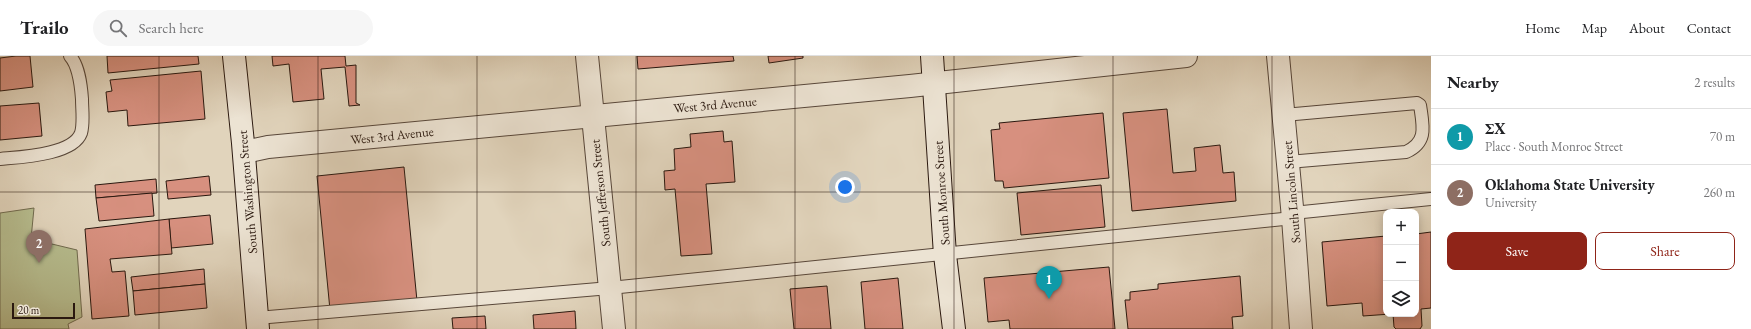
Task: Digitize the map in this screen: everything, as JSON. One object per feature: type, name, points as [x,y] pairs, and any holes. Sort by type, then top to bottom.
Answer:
[{"type":"street","name":"South Washington Street","points":[[234,56],[244,152],[257,324]]},
{"type":"street","name":"South Jefferson Street","points":[[587,56],[614,329]]},
{"type":"street","name":"South Monroe Street","points":[[932,56],[945,255],[954,329]]},
{"type":"street","name":"West 3rd Avenue","points":[[244,152],[268,147],[934,83],[1186,56]]},
{"type":"street","name":"South Lincoln Street","points":[[1278,56],[1293,216],[1301,329]]},
{"type":"lane","points":[[0,159],[29,156],[62,149],[74,144],[81,133],[81,86],[74,61],[70,56]]},
{"type":"lane","points":[[1284,115],[1417,104],[1420,105],[1423,128],[1421,141],[1416,148],[1406,152],[1288,162]]},
{"type":"lane","points":[[257,324],[923,255],[945,255],[1431,199]]},
{"type":"green space","points":[[34,208],[31,239],[77,250],[82,317],[68,324],[69,329],[0,329],[0,213]]},
{"type":"building","points":[[30,56],[33,87],[0,91],[0,58]]},
{"type":"building","points":[[107,56],[198,56],[199,64],[108,73]]},
{"type":"building","points":[[272,56],[345,56],[346,66],[356,65],[356,103],[360,105],[349,106],[345,67],[321,69],[324,99],[293,102],[289,64],[273,66]]},
{"type":"building","points":[[637,56],[733,56],[734,61],[638,69]]},
{"type":"building","points":[[768,56],[803,56],[803,58],[769,63]]},
{"type":"building","points":[[201,71],[205,119],[128,126],[127,110],[108,112],[106,92],[112,91],[110,80]]},
{"type":"building","points":[[39,103],[42,136],[0,140],[0,106]]},
{"type":"building","points":[[1167,109],[1173,173],[1196,171],[1194,148],[1220,145],[1223,173],[1234,172],[1236,201],[1132,211],[1123,113]]},
{"type":"building","points":[[1103,113],[1109,178],[1004,188],[1003,181],[995,181],[991,130],[1000,129],[999,123]]},
{"type":"building","points":[[723,131],[724,142],[732,141],[735,182],[706,184],[712,254],[681,256],[675,189],[665,190],[664,171],[675,170],[674,149],[691,147],[690,134]]},
{"type":"building","points":[[404,167],[417,301],[330,310],[317,176]]},
{"type":"building","points":[[209,176],[211,195],[168,199],[166,181]]},
{"type":"building","points":[[156,179],[157,193],[96,198],[95,185]]},
{"type":"building","points":[[1101,185],[1105,227],[1021,235],[1017,193]]},
{"type":"building","points":[[152,193],[154,216],[99,221],[96,198]]},
{"type":"building","points":[[210,215],[213,244],[171,248],[169,219]]},
{"type":"building","points":[[169,219],[172,254],[110,259],[112,272],[125,271],[129,316],[92,319],[85,229]]},
{"type":"building","points":[[1431,232],[1431,308],[1421,309],[1422,326],[1420,329],[1396,329],[1394,327],[1393,317],[1419,317],[1419,234]]},
{"type":"building","points":[[1383,236],[1383,315],[1363,316],[1362,303],[1327,306],[1322,242]]},
{"type":"building","points":[[1109,267],[1115,329],[1010,329],[1009,320],[988,322],[984,278]]},
{"type":"building","points":[[204,269],[205,284],[133,291],[131,277]]},
{"type":"building","points":[[1240,276],[1243,316],[1232,317],[1233,329],[1128,329],[1125,300],[1130,300],[1130,292],[1158,289],[1158,284]]},
{"type":"building","points":[[898,278],[903,329],[865,329],[861,282]]},
{"type":"building","points":[[205,284],[207,308],[135,315],[133,291]]},
{"type":"building","points":[[827,286],[831,329],[794,329],[790,289]]},
{"type":"building","points":[[575,311],[576,329],[534,329],[533,315]]},
{"type":"building","points":[[485,316],[486,329],[453,329],[452,318]]},
{"type":"place","name":"Oklahoma State University","points":[[39,263]]},
{"type":"place","name":"ΣX","points":[[1049,299]]}]
